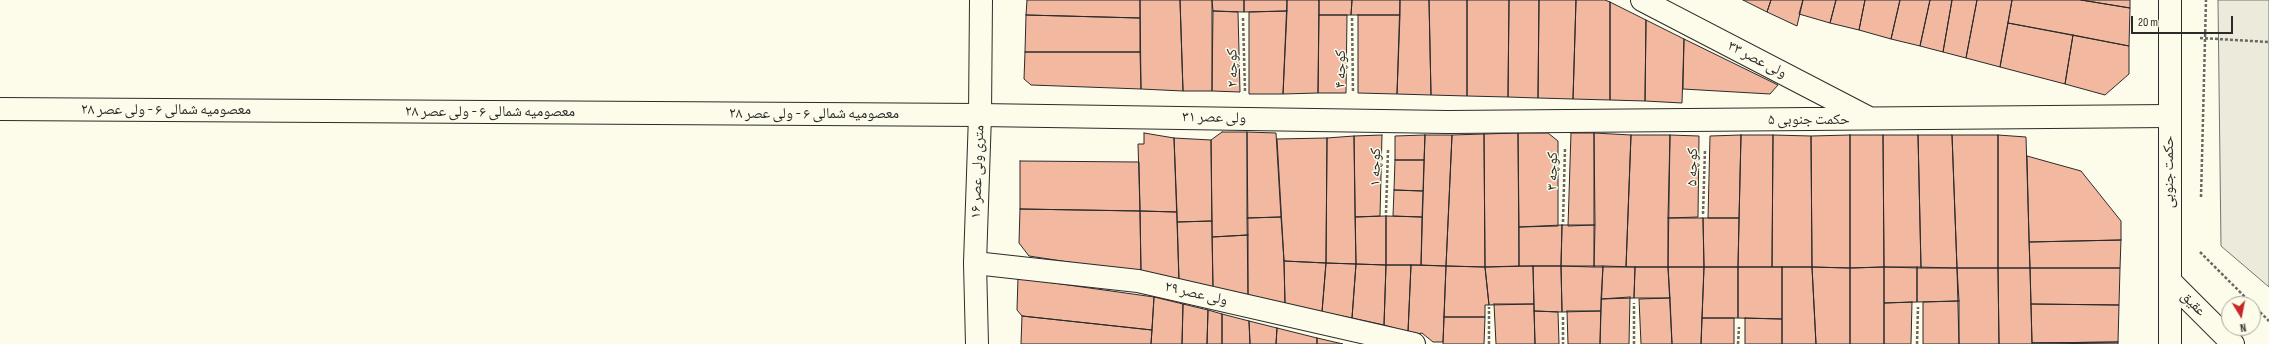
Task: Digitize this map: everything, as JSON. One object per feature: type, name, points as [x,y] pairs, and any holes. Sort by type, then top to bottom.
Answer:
[{"type":"street","name":"۱۶ متری ولی عصر","points":[[976,344],[981,0]]},
{"type":"street","name":"ولی عصر ۳۳","points":[[1642,0],[1872,119]]},
{"type":"street","name":"حکمت جنوبی","points":[[2170,0],[2170,344]]},
{"type":"street","name":"معصومیه شمالی ۶ - ولی عصر ۲۸","points":[[0,109],[980,115]]},
{"type":"street","name":"ولی عصر ۳۱","points":[[980,115],[1448,122]]},
{"type":"street","name":"حکمت جنوبی ۵","points":[[1448,122],[2169,116]]},
{"type":"street","name":"ولی عصر ۲۹","points":[[976,263],[1138,281],[1414,344]]},
{"type":"street","name":"عقیق","points":[[2170,281],[2233,344]]},
{"type":"path","points":[[2201,204],[2206,0]]},
{"type":"path","name":"کوچه ۲","points":[[1243,18],[1246,118]]},
{"type":"path","name":"کوچه ۴","points":[[1352,18],[1353,120]]},
{"type":"path","points":[[2170,37],[2269,42]]},
{"type":"path","name":"کوچه ۵","points":[[1703,214],[1706,120]]},
{"type":"path","name":"کوچه ۱","points":[[1386,213],[1388,121]]},
{"type":"path","name":"کوچه ۳","points":[[1563,222],[1565,121]]},
{"type":"path","points":[[2200,251],[2243,296]]},
{"type":"path","points":[[1634,303],[1634,344]]},
{"type":"path","points":[[1489,307],[1489,344]]},
{"type":"path","points":[[1917,344],[1918,307]]},
{"type":"path","points":[[2261,313],[2269,321]]},
{"type":"path","points":[[1563,317],[1563,344]]},
{"type":"path","points":[[1738,344],[1739,327]]},
{"type":"shaded area","points":[[2218,0],[2269,0],[2269,287],[2221,246]]},
{"type":"building","points":[[1027,0],[1140,0],[1140,18],[1026,15]]},
{"type":"building","points":[[1140,0],[1180,0],[1183,91],[1141,89]]},
{"type":"building","points":[[1180,0],[1212,0],[1212,91],[1183,91]]},
{"type":"building","points":[[1212,0],[1244,0],[1244,12],[1213,11]]},
{"type":"building","points":[[1244,0],[1287,0],[1287,11],[1244,12]]},
{"type":"building","points":[[1287,0],[1319,0],[1318,93],[1283,94]]},
{"type":"building","points":[[1319,0],[1352,0],[1351,15],[1319,15]]},
{"type":"building","points":[[1352,0],[1400,0],[1400,15],[1351,15]]},
{"type":"building","points":[[1400,0],[1429,0],[1431,95],[1397,94]]},
{"type":"building","points":[[1429,0],[1467,0],[1467,96],[1431,95]]},
{"type":"building","points":[[1467,0],[1509,0],[1508,97],[1467,96]]},
{"type":"building","points":[[1509,0],[1539,0],[1538,98],[1508,97]]},
{"type":"building","points":[[1539,0],[1576,0],[1573,99],[1538,98]]},
{"type":"building","points":[[1576,0],[1605,0],[1610,2],[1610,100],[1573,99]]},
{"type":"building","points":[[1743,0],[1771,0],[1767,12]]},
{"type":"building","points":[[1771,0],[1803,0],[1797,26],[1767,12]]},
{"type":"building","points":[[1803,0],[1836,0],[1830,23],[1799,14]]},
{"type":"building","points":[[1836,0],[1865,0],[1859,30],[1830,23]]},
{"type":"building","points":[[1865,0],[1900,0],[1891,39],[1859,30]]},
{"type":"building","points":[[1900,0],[1930,0],[1920,46],[1891,39]]},
{"type":"building","points":[[1930,0],[1952,0],[1943,52],[1920,46]]},
{"type":"building","points":[[1952,0],[1977,0],[1966,58],[1943,52]]},
{"type":"building","points":[[1977,0],[2012,0],[2000,67],[1966,58]]},
{"type":"building","points":[[2012,0],[2081,0],[2130,8],[2129,46],[2008,23]]},
{"type":"building","points":[[2081,0],[2130,0],[2130,8]]},
{"type":"building","points":[[1610,2],[1646,20],[1645,101],[1610,100]]},
{"type":"building","points":[[1213,11],[1238,12],[1240,92],[1212,91]]},
{"type":"building","points":[[1287,11],[1283,94],[1249,94],[1249,12]]},
{"type":"building","points":[[1026,15],[1140,18],[1140,52],[1025,52]]},
{"type":"building","points":[[1319,15],[1347,15],[1346,93],[1318,93]]},
{"type":"building","points":[[1358,15],[1400,15],[1397,94],[1358,93]]},
{"type":"building","points":[[1646,20],[1684,39],[1682,103],[1645,101]]},
{"type":"building","points":[[2008,23],[2073,35],[2065,84],[2000,67]]},
{"type":"building","points":[[2073,35],[2129,46],[2129,74],[2105,95],[2065,84]]},
{"type":"building","points":[[1684,39],[1778,85],[1770,94],[1683,89]]},
{"type":"building","points":[[1025,52],[1140,52],[1141,89],[1031,85],[1024,79]]},
{"type":"building","points":[[1222,132],[1247,132],[1248,235],[1212,237],[1211,140]]},
{"type":"building","points":[[1247,132],[1276,133],[1281,217],[1247,218]]},
{"type":"building","points":[[1144,133],[1174,138],[1177,212],[1140,211],[1138,144],[1144,144]]},
{"type":"building","points":[[1518,133],[1519,266],[1485,267],[1484,134]]},
{"type":"building","points":[[1518,133],[1548,133],[1558,141],[1558,226],[1519,227]]},
{"type":"building","points":[[1571,133],[1594,133],[1595,225],[1568,226]]},
{"type":"building","points":[[1594,133],[1631,135],[1626,267],[1594,267]]},
{"type":"building","points":[[1484,134],[1485,267],[1446,266],[1452,135]]},
{"type":"building","points":[[1382,135],[1380,216],[1355,217],[1354,136]]},
{"type":"building","points":[[1425,135],[1452,135],[1446,266],[1421,265]]},
{"type":"building","points":[[1425,135],[1424,160],[1395,160],[1395,136]]},
{"type":"building","points":[[1631,135],[1670,135],[1668,267],[1626,267]]},
{"type":"building","points":[[1670,135],[1699,136],[1698,217],[1668,218]]},
{"type":"building","points":[[1741,135],[1773,135],[1772,267],[1738,267]]},
{"type":"building","points":[[1741,135],[1739,218],[1708,218],[1710,136]]},
{"type":"building","points":[[1773,135],[1811,136],[1812,267],[1772,267]]},
{"type":"building","points":[[1850,135],[1883,135],[1884,267],[1850,268]]},
{"type":"building","points":[[1850,135],[1850,268],[1812,267],[1811,136]]},
{"type":"building","points":[[1883,135],[1918,135],[1921,268],[1884,267]]},
{"type":"building","points":[[1918,135],[1952,135],[1957,268],[1921,268]]},
{"type":"building","points":[[1952,135],[1998,135],[1998,268],[1957,268]]},
{"type":"building","points":[[1998,135],[2026,137],[2030,268],[1998,268]]},
{"type":"building","points":[[1354,136],[1356,264],[1326,263],[1327,138]]},
{"type":"building","points":[[1174,138],[1211,140],[1212,221],[1177,222]]},
{"type":"building","points":[[1327,138],[1326,263],[1284,261],[1277,139]]},
{"type":"building","points":[[2027,156],[2081,171],[2121,221],[2121,240],[2029,242]]},
{"type":"building","points":[[1395,160],[1424,160],[1423,191],[1394,190]]},
{"type":"building","points":[[1020,161],[1139,162],[1140,211],[1020,209]]},
{"type":"building","points":[[1394,190],[1423,191],[1422,217],[1393,216]]},
{"type":"building","points":[[1020,209],[1140,211],[1141,273],[1029,256],[1019,243]]},
{"type":"building","points":[[1140,211],[1177,212],[1179,281],[1141,273]]},
{"type":"building","points":[[1386,216],[1422,217],[1421,265],[1386,265]]},
{"type":"building","points":[[1386,216],[1386,265],[1356,264],[1355,217]]},
{"type":"building","points":[[1281,217],[1285,304],[1248,296],[1247,218]]},
{"type":"building","points":[[1668,218],[1703,218],[1704,267],[1668,267]]},
{"type":"building","points":[[1703,218],[1739,218],[1738,267],[1704,267]]},
{"type":"building","points":[[1212,221],[1213,289],[1179,281],[1177,222]]},
{"type":"building","points":[[1562,225],[1595,225],[1594,267],[1561,266]]},
{"type":"building","points":[[1562,225],[1561,266],[1519,266],[1519,227]]},
{"type":"building","points":[[1248,235],[1248,296],[1213,289],[1212,237]]},
{"type":"building","points":[[2121,240],[2120,268],[2030,268],[2029,242]]},
{"type":"building","points":[[1284,261],[1326,263],[1322,312],[1285,304]]},
{"type":"building","points":[[1326,263],[1356,264],[1352,318],[1322,312]]},
{"type":"building","points":[[1356,264],[1386,265],[1384,325],[1352,318]]},
{"type":"building","points":[[1386,265],[1411,265],[1408,332],[1384,325]]},
{"type":"building","points":[[1411,265],[1446,266],[1443,342],[1433,342],[1422,333],[1413,335],[1408,332]]},
{"type":"building","points":[[1446,266],[1485,267],[1489,305],[1485,305],[1485,317],[1444,317]]},
{"type":"building","points":[[1533,266],[1561,266],[1562,312],[1534,311]]},
{"type":"building","points":[[1533,266],[1534,304],[1489,305],[1485,267]]},
{"type":"building","points":[[1561,266],[1603,266],[1601,311],[1562,312]]},
{"type":"building","points":[[1603,266],[1635,267],[1634,298],[1601,299]]},
{"type":"building","points":[[1635,267],[1668,267],[1670,298],[1634,298]]},
{"type":"building","points":[[1668,267],[1704,267],[1701,344],[1672,344]]},
{"type":"building","points":[[1704,267],[1738,267],[1738,318],[1702,318]]},
{"type":"building","points":[[1738,267],[1782,267],[1782,319],[1738,318]]},
{"type":"building","points":[[1782,267],[1812,267],[1816,344],[1782,344]]},
{"type":"building","points":[[1812,267],[1850,268],[1850,344],[1816,344]]},
{"type":"building","points":[[1884,267],[1917,267],[1917,302],[1884,303]]},
{"type":"building","points":[[1884,267],[1884,344],[1850,344],[1850,268]]},
{"type":"building","points":[[1917,267],[1957,268],[1959,301],[1917,302]]},
{"type":"building","points":[[1957,268],[1998,268],[1999,344],[1959,344]]},
{"type":"building","points":[[1998,268],[2030,268],[2032,344],[1999,344]]},
{"type":"building","points":[[2030,268],[2120,268],[2119,305],[2031,304]]},
{"type":"building","points":[[1018,278],[1154,297],[1152,330],[1022,316],[1017,310]]},
{"type":"building","points":[[1154,297],[1183,304],[1182,344],[1151,344]]},
{"type":"building","points":[[1630,297],[1629,344],[1600,344],[1601,299]]},
{"type":"building","points":[[1670,298],[1672,344],[1641,344],[1639,299]]},
{"type":"building","points":[[1959,301],[1959,344],[1923,344],[1923,302]]},
{"type":"building","points":[[1912,302],[1911,344],[1884,344],[1884,303]]},
{"type":"building","points":[[1183,304],[1208,310],[1207,344],[1182,344]]},
{"type":"building","points":[[1494,304],[1534,304],[1535,344],[1496,344]]},
{"type":"building","points":[[2031,304],[2119,305],[2118,342],[2032,343]]},
{"type":"building","points":[[1208,310],[1222,314],[1222,344],[1207,344]]},
{"type":"building","points":[[1534,311],[1558,312],[1559,344],[1535,344]]},
{"type":"building","points":[[1567,311],[1601,311],[1600,344],[1568,344]]},
{"type":"building","points":[[1222,314],[1249,321],[1250,344],[1222,344]]},
{"type":"building","points":[[1022,316],[1152,330],[1151,344],[1021,344]]},
{"type":"building","points":[[1444,317],[1485,317],[1484,344],[1443,344]]},
{"type":"building","points":[[1702,318],[1734,318],[1734,344],[1701,344]]},
{"type":"building","points":[[1745,318],[1782,319],[1782,344],[1745,344]]},
{"type":"building","points":[[1249,321],[1277,328],[1276,344],[1250,344]]},
{"type":"building","points":[[1277,328],[1317,338],[1317,344],[1276,344]]},
{"type":"building","points":[[1317,338],[1343,344],[1317,344]]},
{"type":"building","points":[[2118,342],[2118,344],[2032,343]]}]
